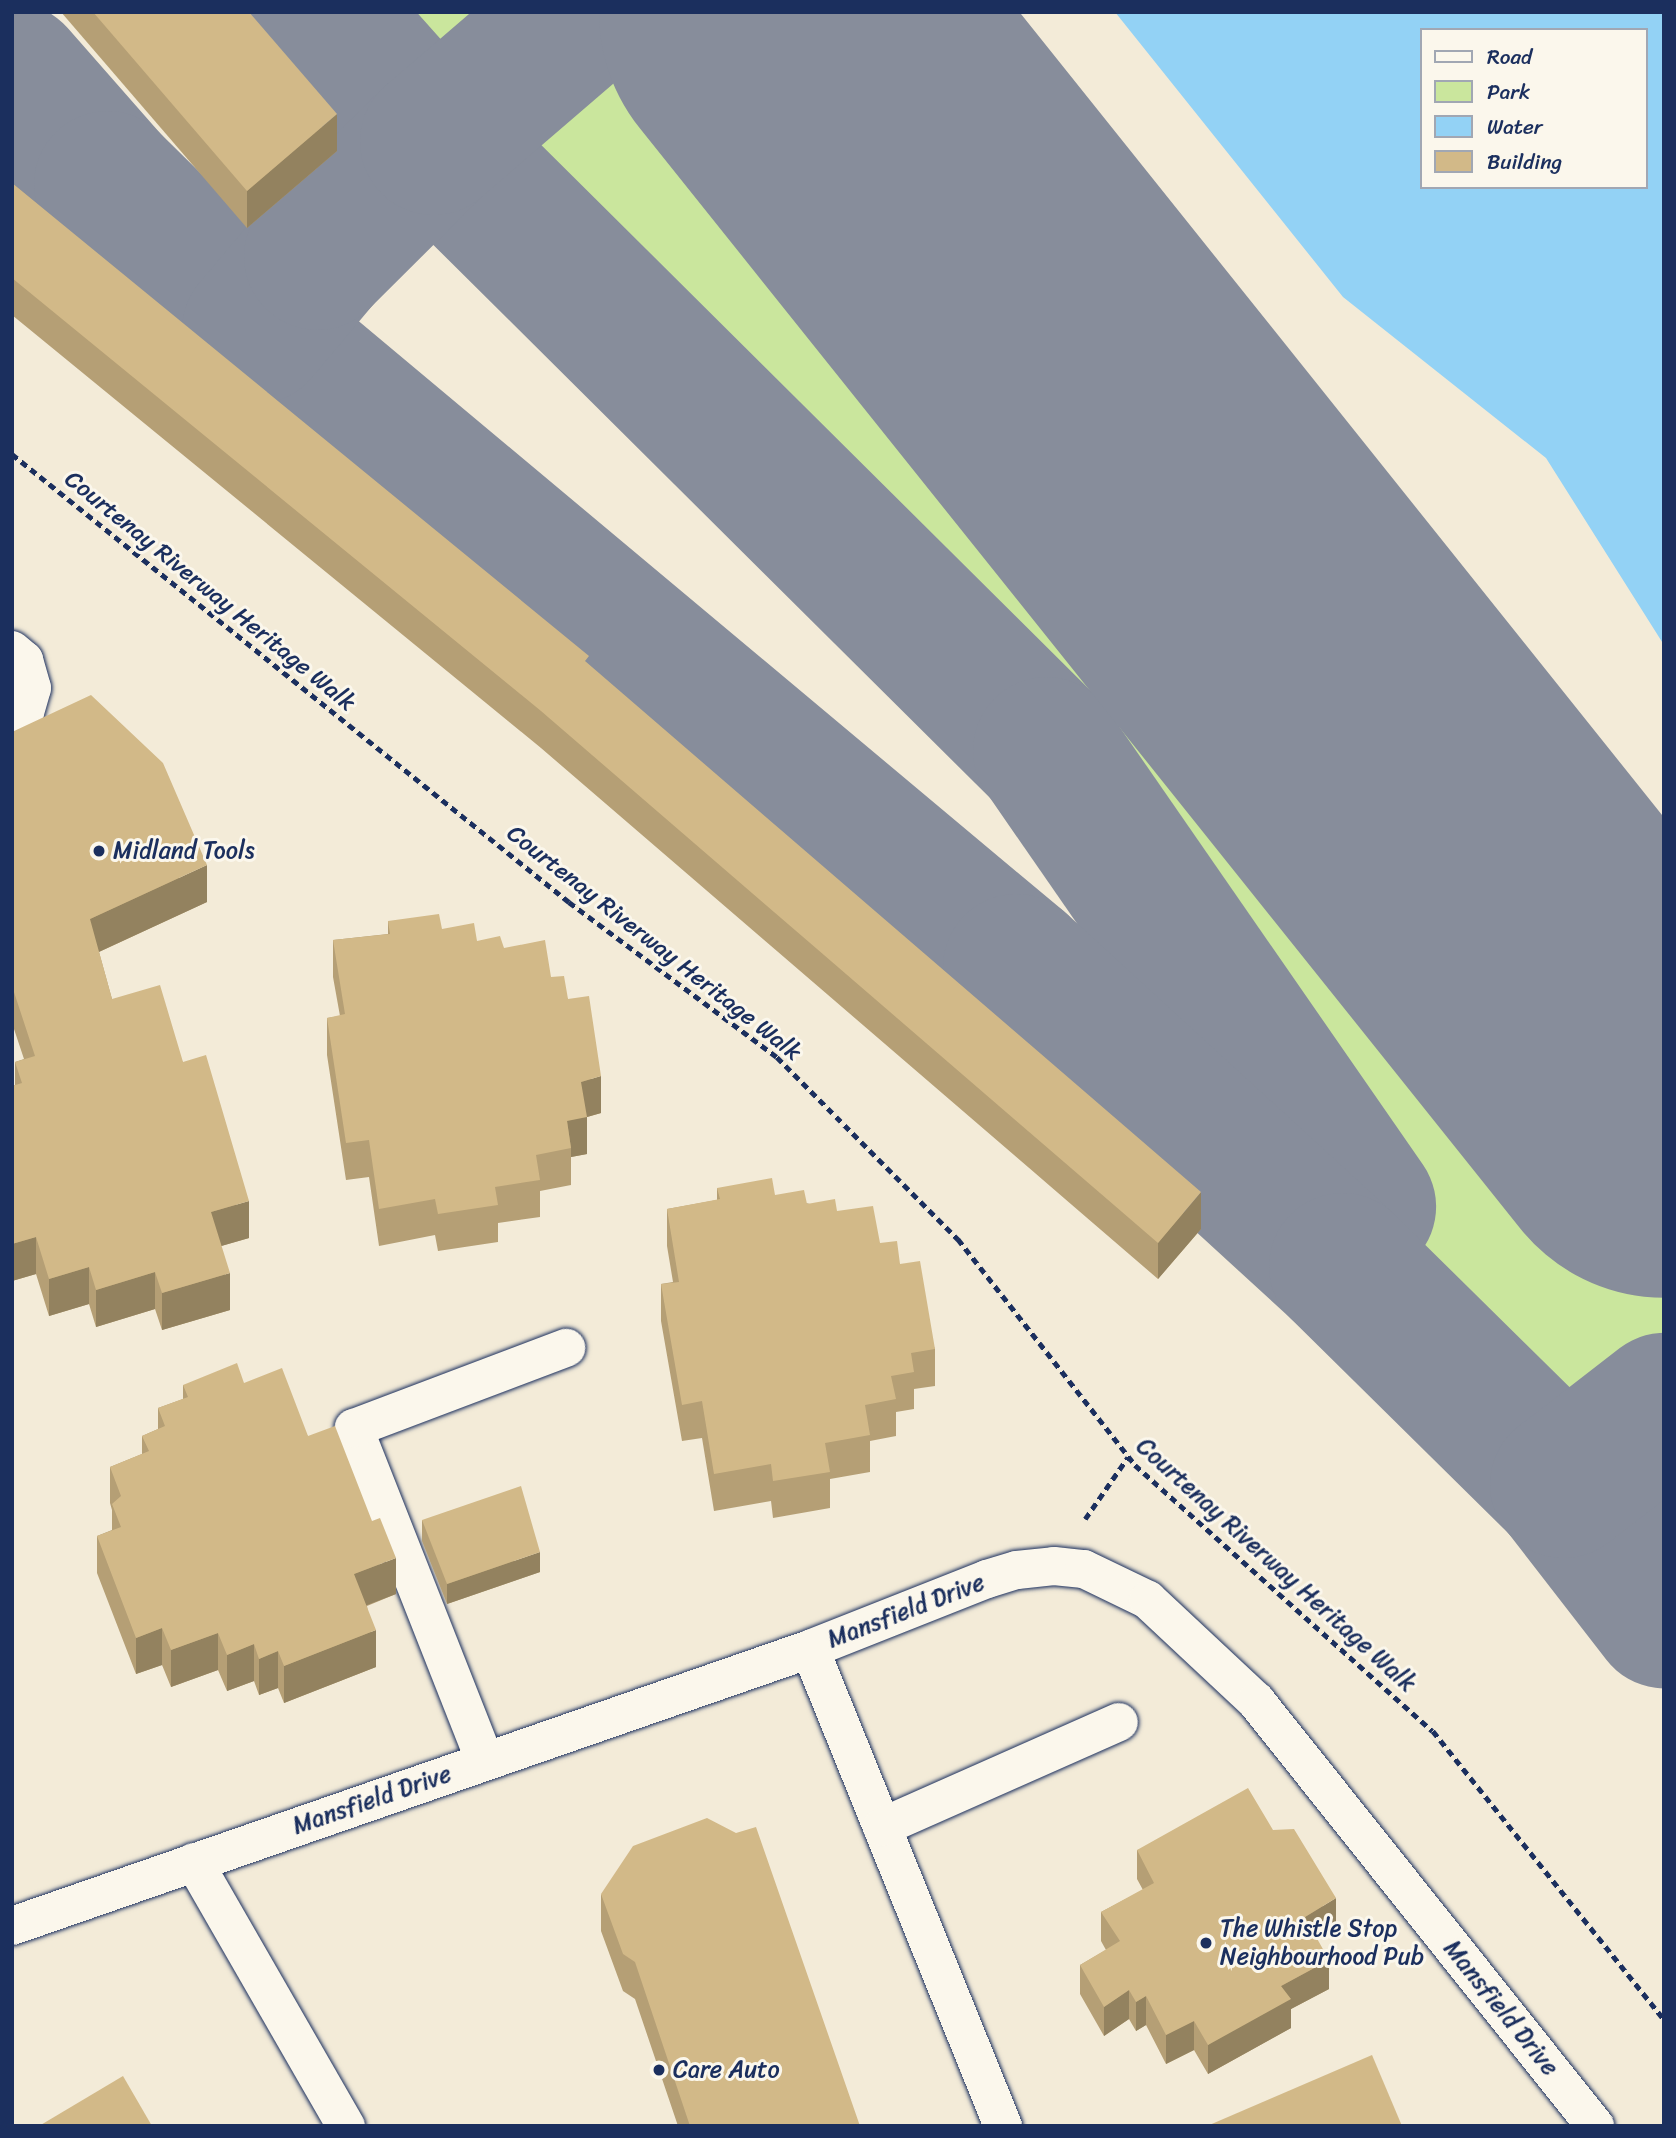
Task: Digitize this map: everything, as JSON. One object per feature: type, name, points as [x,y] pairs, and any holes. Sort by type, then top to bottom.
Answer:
[{"type":"street","points":[[12,650],[24,660],[32,688],[25,712],[12,721]]},
{"type":"street","points":[[485,1761],[354,1428],[566,1348]]},
{"type":"street","name":"Mansfield Drive","points":[[12,1926],[810,1649],[1017,1570],[1054,1566],[1084,1569],[1148,1600],[1256,1701],[1595,2126]]},
{"type":"street","points":[[810,1649],[1003,2126]]},
{"type":"street","points":[[882,1827],[1119,1722]]},
{"type":"street","points":[[194,1862],[346,2126]]},
{"type":"path","name":"Courtenay Riverway Heritage Walk","points":[[12,454],[569,902],[778,1057],[958,1239],[1129,1456],[1433,1731],[1664,2019]]},
{"type":"path","points":[[1084,1519],[1129,1456]]},
{"type":"green space","points":[[338,12],[544,12],[454,94],[432,97],[407,90]]},
{"type":"green space","points":[[622,12],[696,12],[1664,1221],[1664,1366],[1579,1429],[1558,1436],[1522,1410],[1056,728],[476,145]]},
{"type":"green space","points":[[881,12],[1013,12],[1664,834],[1664,1000]]},
{"type":"green space","points":[[1664,1420],[1664,1592],[1606,1520],[1596,1487],[1603,1466]]},
{"type":"water","points":[[1115,12],[1664,12],[1664,645],[1546,458],[1343,297]]},
{"type":"building","points":[[93,12],[249,12],[337,114],[247,191]]},
{"type":"building","points":[[12,183],[589,656],[585,661],[1201,1192],[1158,1243],[541,711],[12,278]]},
{"type":"building","points":[[91,695],[163,763],[207,865],[90,919],[112,999],[160,985],[183,1062],[206,1055],[249,1201],[211,1212],[230,1273],[162,1293],[155,1272],[96,1290],[89,1267],[49,1279],[36,1237],[12,1244],[12,1086],[22,1083],[15,1062],[35,1056],[12,986],[12,732]]},
{"type":"building","points":[[439,914],[442,929],[474,923],[477,941],[500,936],[504,948],[545,940],[551,977],[564,976],[568,999],[589,996],[601,1076],[581,1082],[587,1117],[567,1121],[571,1148],[536,1155],[540,1180],[495,1187],[498,1205],[438,1214],[435,1199],[379,1209],[369,1140],[346,1143],[327,1018],[345,1014],[333,940],[390,934],[388,921]]},
{"type":"building","points":[[772,1178],[775,1195],[804,1190],[807,1204],[835,1199],[837,1211],[873,1206],[880,1243],[897,1241],[900,1264],[920,1261],[935,1349],[911,1353],[914,1372],[891,1376],[896,1399],[865,1405],[870,1435],[825,1443],[830,1472],[773,1481],[771,1464],[714,1474],[702,1401],[682,1405],[661,1284],[679,1282],[667,1209],[720,1199],[717,1188]]},
{"type":"building","points":[[237,1363],[244,1383],[282,1368],[308,1436],[335,1426],[372,1521],[380,1518],[396,1558],[354,1574],[376,1630],[284,1666],[278,1651],[259,1659],[254,1644],[227,1655],[218,1633],[171,1650],[162,1628],[136,1638],[97,1536],[121,1527],[112,1504],[121,1496],[110,1467],[149,1451],[142,1436],[165,1426],[158,1408],[188,1397],[183,1385]]},
{"type":"building","points":[[521,1486],[540,1552],[447,1584],[422,1520]]},
{"type":"building","name":"The Whistle Stop Neighbourhood Pub","points":[[1248,1788],[1273,1830],[1294,1829],[1336,1898],[1305,1917],[1329,1960],[1281,1986],[1291,1999],[1208,2045],[1194,2021],[1166,2035],[1146,1996],[1136,2002],[1129,1990],[1104,2007],[1080,1965],[1120,1941],[1101,1912],[1154,1883],[1137,1850]]},
{"type":"building","points":[[707,1818],[736,1833],[756,1827],[860,2126],[690,2126],[635,1962],[623,1954],[601,1894],[633,1846]]},
{"type":"building","points":[[1372,2055],[1402,2126],[1207,2126]]},
{"type":"building","points":[[123,2076],[152,2126],[39,2126]]},
{"type":"taxiway","points":[[318,12],[433,141],[1046,750],[1362,1206]]},
{"type":"taxiway","points":[[255,330],[317,256],[433,141],[583,12]]},
{"type":"taxiway","points":[[12,76],[107,184],[255,330],[1016,967],[1342,1266],[1563,1484],[1664,1614]]},
{"type":"taxiway","points":[[1563,1484],[1664,1406]]},
{"type":"runway","points":[[783,12],[1664,1113]]},
{"type":"place","name":"Midland Tools","points":[[99,851]]},
{"type":"place","name":"The Whistle Stop Neighbourhood Pub","points":[[1206,1943]]},
{"type":"place","name":"Care Auto","points":[[659,2070]]}]
